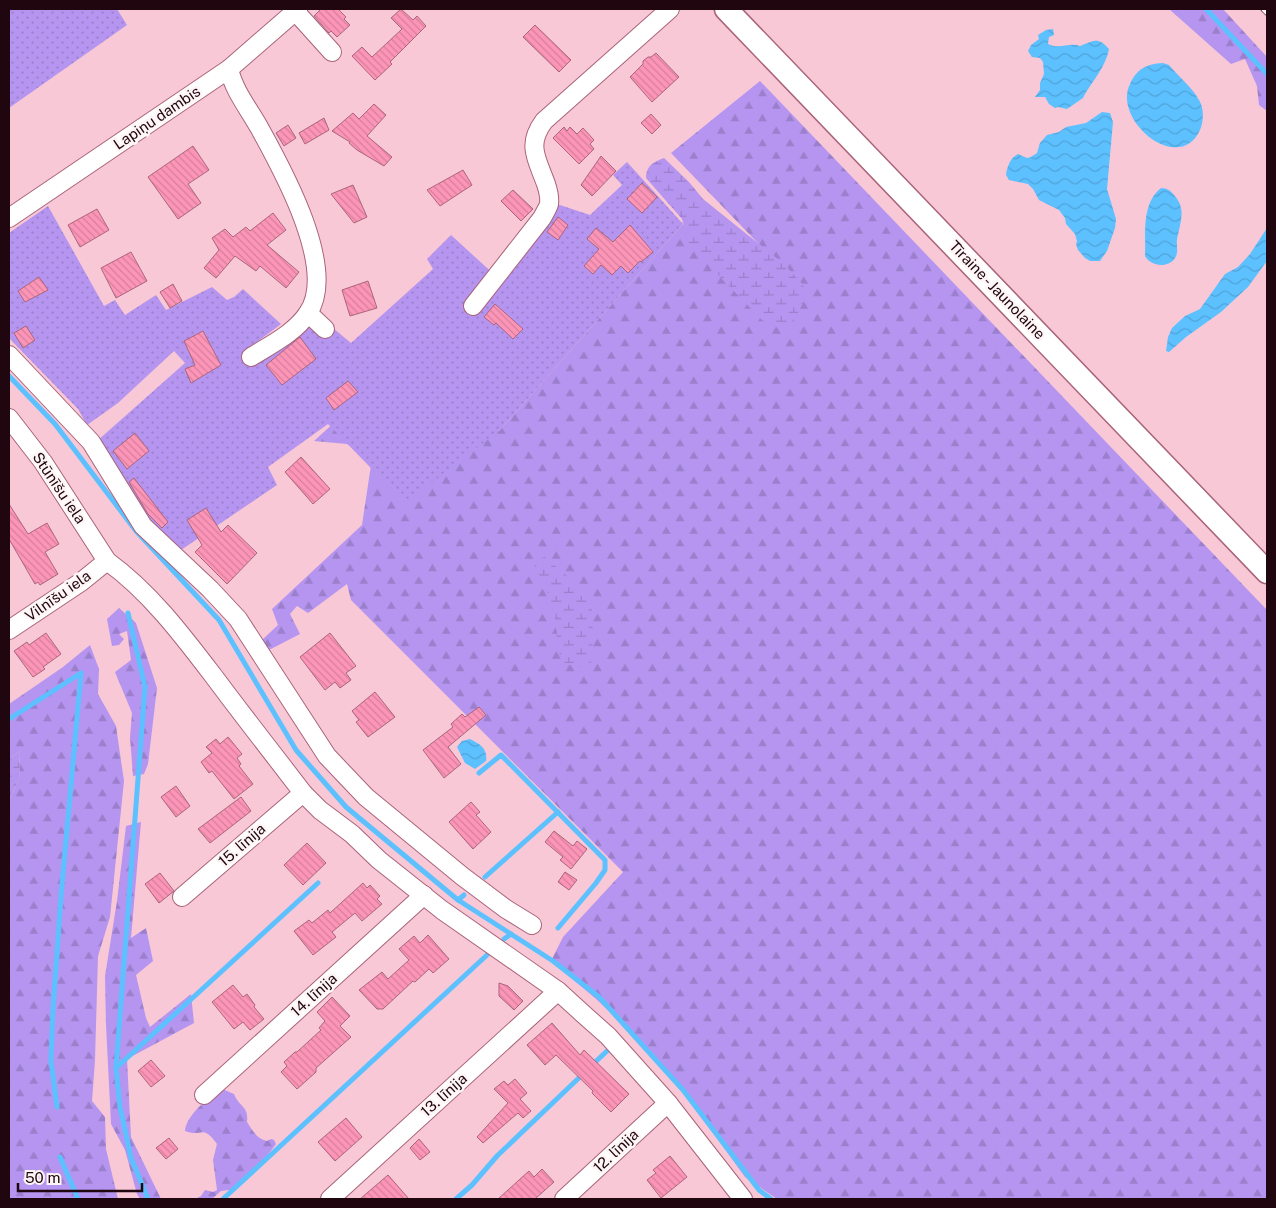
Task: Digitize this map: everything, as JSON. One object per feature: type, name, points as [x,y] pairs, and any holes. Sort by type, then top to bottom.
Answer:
[{"type":"main road","name":"Tīraine - Jaunolaine","points":[[726,9],[1267,572]]},
{"type":"street","points":[[473,306],[542,218],[549,204],[549,192],[534,150],[534,139],[538,129],[544,121],[670,9]]},
{"type":"street","points":[[296,10],[332,52]]},
{"type":"street","name":"Lapiņu dambis","points":[[9,218],[229,69],[296,10]]},
{"type":"street","points":[[229,69],[232,81],[290,188],[304,220],[312,249],[316,280],[315,294],[308,313],[283,337],[251,357]]},
{"type":"street","points":[[308,313],[325,329]]},
{"type":"street","points":[[9,355],[91,442],[143,526],[210,589],[238,619],[327,756],[366,797],[455,870],[506,909],[532,925]]},
{"type":"street","name":"Stūnīšu iela","points":[[9,418],[14,436],[43,462],[107,560],[141,589],[181,634],[303,794],[442,910],[558,991],[608,1036],[668,1103],[743,1199]]},
{"type":"street","name":"Vilnīšu iela","points":[[9,630],[81,582],[107,560]]},
{"type":"street","name":"15. līnija","points":[[182,898],[303,794]]},
{"type":"street","name":"14. līnija","points":[[204,1094],[424,895]]},
{"type":"street","name":"13. līnija","points":[[330,1199],[558,991]]},
{"type":"street","name":"12. līnija","points":[[564,1199],[668,1103]]},
{"type":"green space","points":[[9,9],[117,9],[127,25],[9,108]]},
{"type":"green space","points":[[1169,9],[1223,9],[1267,57],[1267,111],[1259,105],[1257,86],[1245,59],[1231,64]]},
{"type":"green space","points":[[760,81],[1267,610],[1267,1199],[777,1199],[745,1177],[669,1072],[595,998],[551,961],[563,937],[623,872],[351,600],[347,584],[308,613],[297,606],[290,614],[300,634],[267,651],[262,640],[278,625],[272,609],[362,525],[371,465],[366,452],[347,444],[314,441],[337,420],[499,431],[683,224],[764,321],[801,288],[671,153]]},
{"type":"green space","points":[[664,158],[689,182],[703,199],[784,264],[803,285],[806,291],[805,298],[790,324],[775,327],[762,320],[689,245],[682,219],[646,178],[647,170],[651,165]]},
{"type":"green space","points":[[627,162],[683,224],[499,431],[405,503],[328,424],[268,467],[277,485],[181,550],[153,525],[97,441],[185,363],[174,351],[118,403],[87,425],[78,409],[9,338],[9,233],[48,206],[104,306],[115,300],[125,315],[156,295],[166,310],[212,287],[227,300],[243,289],[281,324],[245,351],[321,318],[351,343],[433,269],[427,259],[451,235],[499,279],[557,204],[590,215],[622,185],[613,175]]},
{"type":"green space","points":[[545,557],[587,593],[591,604],[593,659],[592,662],[578,668],[565,663],[558,651],[555,617],[547,590],[534,565],[538,559]]},
{"type":"green space","points":[[119,608],[136,623],[157,688],[148,764],[144,774],[133,776],[130,737],[132,713],[115,672],[131,660],[127,631],[119,634],[124,639],[119,645],[112,646],[107,619]]},
{"type":"green space","points":[[90,645],[99,669],[98,694],[116,726],[124,781],[110,917],[98,956],[92,1101],[105,1117],[106,1149],[118,1199],[9,1199],[9,801],[19,779],[20,751],[9,759],[9,704],[63,667]]},
{"type":"green space","points":[[20,751],[19,779],[9,801],[9,759]]},
{"type":"green space","points":[[141,822],[131,938],[146,928],[153,961],[136,975],[146,1018],[150,1027],[191,994],[194,1023],[127,1059],[131,1137],[161,1199],[140,1199],[125,1150],[111,1124],[105,976],[126,826]]},
{"type":"green space","points":[[220,1088],[234,1094],[247,1113],[247,1122],[255,1134],[263,1140],[274,1140],[276,1144],[237,1189],[221,1191],[212,1199],[198,1199],[205,1190],[213,1192],[217,1190],[213,1160],[217,1144],[208,1134],[185,1131],[186,1125],[204,1102]]},
{"type":"water","points":[[1053,29],[1054,35],[1049,37],[1048,44],[1052,46],[1080,46],[1098,41],[1102,42],[1109,49],[1102,67],[1083,98],[1067,109],[1055,108],[1049,104],[1045,97],[1035,97],[1040,90],[1040,83],[1044,74],[1043,62],[1040,58],[1032,57],[1028,51],[1031,45],[1039,39],[1038,35],[1046,30]]},
{"type":"water","points":[[1163,63],[1169,65],[1193,91],[1201,103],[1203,111],[1200,130],[1190,143],[1178,147],[1164,145],[1150,138],[1139,127],[1130,113],[1127,98],[1130,84],[1139,71],[1147,66]]},
{"type":"water","points":[[1102,112],[1110,113],[1113,122],[1107,189],[1116,219],[1107,251],[1100,261],[1090,261],[1078,250],[1075,234],[1066,224],[1065,218],[1059,210],[1039,200],[1028,184],[1009,180],[1006,175],[1009,163],[1018,154],[1027,158],[1031,157],[1037,153],[1040,143],[1047,135],[1059,132],[1066,127],[1086,123]]},
{"type":"water","points":[[1161,188],[1170,191],[1178,200],[1182,216],[1177,239],[1176,256],[1168,264],[1164,265],[1155,264],[1145,256],[1147,211],[1150,202]]},
{"type":"water","points":[[1267,228],[1267,261],[1248,287],[1221,312],[1186,337],[1169,352],[1166,351],[1168,337],[1172,328],[1185,316],[1200,309],[1225,274],[1238,267],[1250,254]]},
{"type":"water","points":[[470,739],[480,745],[486,753],[486,761],[475,769],[465,763],[457,747],[462,741]]},
{"type":"building","points":[[321,9],[338,9],[346,17],[344,19],[350,25],[337,37],[331,31],[329,33],[314,16]]},
{"type":"building","points":[[401,9],[413,20],[417,16],[426,26],[375,80],[352,56],[362,47],[372,57],[402,29],[391,18]]},
{"type":"building","points":[[535,25],[571,60],[559,72],[523,37]]},
{"type":"building","points":[[656,53],[679,77],[652,102],[630,77],[643,64],[643,61]]},
{"type":"building","points":[[374,104],[386,115],[367,136],[392,157],[384,166],[357,150],[350,142],[332,131],[353,113],[359,119]]},
{"type":"building","points":[[651,114],[661,125],[652,134],[641,123]]},
{"type":"building","points":[[324,118],[329,130],[305,144],[299,133]]},
{"type":"building","points":[[288,125],[296,138],[284,146],[276,133]]},
{"type":"building","points":[[564,127],[567,131],[570,127],[577,134],[583,128],[594,140],[590,144],[594,149],[579,164],[553,138]]},
{"type":"building","points":[[193,146],[209,170],[188,184],[201,203],[178,219],[148,177]]},
{"type":"building","points":[[601,156],[616,171],[592,196],[581,185]]},
{"type":"building","points":[[463,170],[472,185],[440,206],[427,190]]},
{"type":"building","points":[[642,183],[657,197],[642,213],[627,199]]},
{"type":"building","points":[[353,185],[367,217],[354,223],[331,194]]},
{"type":"building","points":[[513,190],[533,209],[521,221],[501,201]]},
{"type":"building","points":[[97,209],[109,230],[80,247],[68,225]]},
{"type":"building","points":[[273,213],[286,230],[267,245],[299,272],[286,288],[260,266],[256,271],[235,256],[216,278],[204,268],[219,250],[212,238],[225,229],[233,237],[246,227],[250,231]]},
{"type":"building","points":[[558,217],[568,225],[558,240],[547,232]]},
{"type":"building","points":[[630,225],[653,252],[628,273],[621,266],[612,275],[601,265],[593,274],[584,266],[599,249],[587,239],[596,228],[613,242]]},
{"type":"building","points":[[131,252],[147,281],[116,298],[101,268]]},
{"type":"building","points":[[39,277],[48,290],[25,302],[18,291]]},
{"type":"building","points":[[368,281],[377,308],[350,316],[342,290]]},
{"type":"building","points":[[173,284],[182,301],[170,308],[160,292]]},
{"type":"building","points":[[495,304],[523,329],[513,339],[496,323],[494,325],[484,317]]},
{"type":"building","points":[[26,326],[35,340],[23,348],[14,333]]},
{"type":"building","points":[[203,331],[221,365],[191,383],[185,369],[195,365],[184,341]]},
{"type":"building","points":[[300,337],[316,359],[282,385],[266,365]]},
{"type":"building","points":[[348,381],[358,392],[334,410],[326,398]]},
{"type":"building","points":[[135,433],[149,451],[127,469],[113,451]]},
{"type":"building","points":[[301,457],[330,489],[313,504],[285,472]]},
{"type":"building","points":[[134,478],[168,522],[162,528],[148,514],[129,482]]},
{"type":"building","points":[[9,504],[28,534],[47,523],[59,544],[45,552],[58,574],[40,585],[38,582],[35,584],[9,539]]},
{"type":"building","points":[[206,508],[221,532],[228,525],[257,553],[227,584],[195,552],[202,545],[187,520]]},
{"type":"building","points":[[46,633],[61,654],[33,677],[14,651],[27,642],[29,645]]},
{"type":"building","points":[[330,633],[356,666],[346,673],[351,680],[340,688],[335,682],[325,690],[300,657]]},
{"type":"building","points":[[375,692],[395,717],[368,737],[356,722],[359,720],[352,711]]},
{"type":"building","points":[[479,707],[486,715],[448,747],[461,764],[444,778],[423,750],[453,727],[451,724],[462,714],[465,717]]},
{"type":"building","points":[[228,737],[242,754],[237,758],[241,764],[239,766],[253,784],[234,799],[212,771],[209,773],[201,762],[212,753],[206,747],[216,739],[220,744]]},
{"type":"building","points":[[176,786],[190,806],[176,817],[161,797]]},
{"type":"building","points":[[241,797],[251,811],[210,843],[198,829]]},
{"type":"building","points":[[471,802],[480,812],[476,815],[491,832],[473,849],[449,822]]},
{"type":"building","points":[[554,831],[573,846],[577,841],[587,849],[571,869],[560,860],[563,857],[545,842]]},
{"type":"building","points":[[307,843],[326,863],[303,885],[284,865]]},
{"type":"building","points":[[565,872],[577,880],[569,890],[558,882]]},
{"type":"building","points":[[160,873],[174,891],[159,903],[145,884]]},
{"type":"building","points":[[363,883],[367,888],[370,885],[380,896],[377,899],[382,904],[362,921],[355,913],[332,932],[336,937],[313,955],[294,931],[309,920],[312,923],[328,910],[330,913]]},
{"type":"building","points":[[428,935],[449,959],[433,973],[429,969],[415,982],[413,981],[383,1009],[377,1009],[359,990],[382,972],[388,979],[409,960],[399,949],[414,936],[420,943]]},
{"type":"building","points":[[499,983],[508,986],[523,1001],[514,1010],[499,996]]},
{"type":"building","points":[[233,985],[243,997],[247,994],[255,1005],[254,1007],[264,1019],[250,1030],[243,1022],[234,1029],[212,1002]]},
{"type":"building","points":[[332,997],[350,1016],[340,1026],[351,1037],[316,1068],[316,1072],[297,1089],[281,1072],[287,1066],[284,1062],[321,1030],[319,1028],[325,1021],[317,1012]]},
{"type":"building","points":[[552,1023],[580,1055],[584,1050],[629,1094],[611,1112],[592,1093],[593,1091],[556,1055],[545,1065],[527,1045]]},
{"type":"building","points":[[151,1060],[165,1076],[151,1087],[138,1071]]},
{"type":"building","points":[[515,1079],[527,1093],[520,1099],[531,1111],[523,1118],[518,1113],[483,1143],[477,1137],[508,1103],[494,1089],[504,1081],[508,1085]]},
{"type":"building","points":[[346,1118],[362,1137],[335,1161],[318,1142]]},
{"type":"building","points":[[169,1138],[178,1149],[166,1159],[156,1148]]},
{"type":"building","points":[[419,1139],[430,1152],[420,1160],[410,1148]]},
{"type":"building","points":[[670,1156],[687,1177],[661,1198],[647,1180],[656,1173],[653,1170]]},
{"type":"building","points":[[542,1169],[554,1182],[535,1199],[498,1199],[529,1171],[534,1177]]},
{"type":"building","points":[[388,1175],[409,1199],[360,1199]]},
{"type":"waterway","points":[[1206,9],[1267,74]]},
{"type":"waterway","points":[[9,376],[55,424],[136,531],[219,620],[296,750],[346,807],[458,900],[553,961],[599,997],[683,1090],[759,1190],[771,1199]]},
{"type":"waterway","points":[[128,613],[145,687],[116,1068],[120,1107],[131,1158],[148,1199]]},
{"type":"waterway","points":[[9,719],[81,673]]},
{"type":"waterway","points":[[57,1107],[51,1061],[53,1008],[81,673]]},
{"type":"waterway","points":[[479,773],[501,755],[605,860],[605,870],[558,928]]},
{"type":"waterway","points":[[485,877],[558,812]]},
{"type":"waterway","points":[[116,1068],[318,883]]},
{"type":"waterway","points":[[458,900],[464,895]]},
{"type":"waterway","points":[[504,939],[511,934]]},
{"type":"waterway","points":[[223,1199],[487,955]]},
{"type":"waterway","points":[[591,1066],[607,1051]]},
{"type":"waterway","points":[[456,1199],[472,1185],[497,1156],[583,1074]]},
{"type":"waterway","points":[[60,1157],[78,1199]]},
{"type":"railway","points":[[1263,9],[1267,13]]}]
